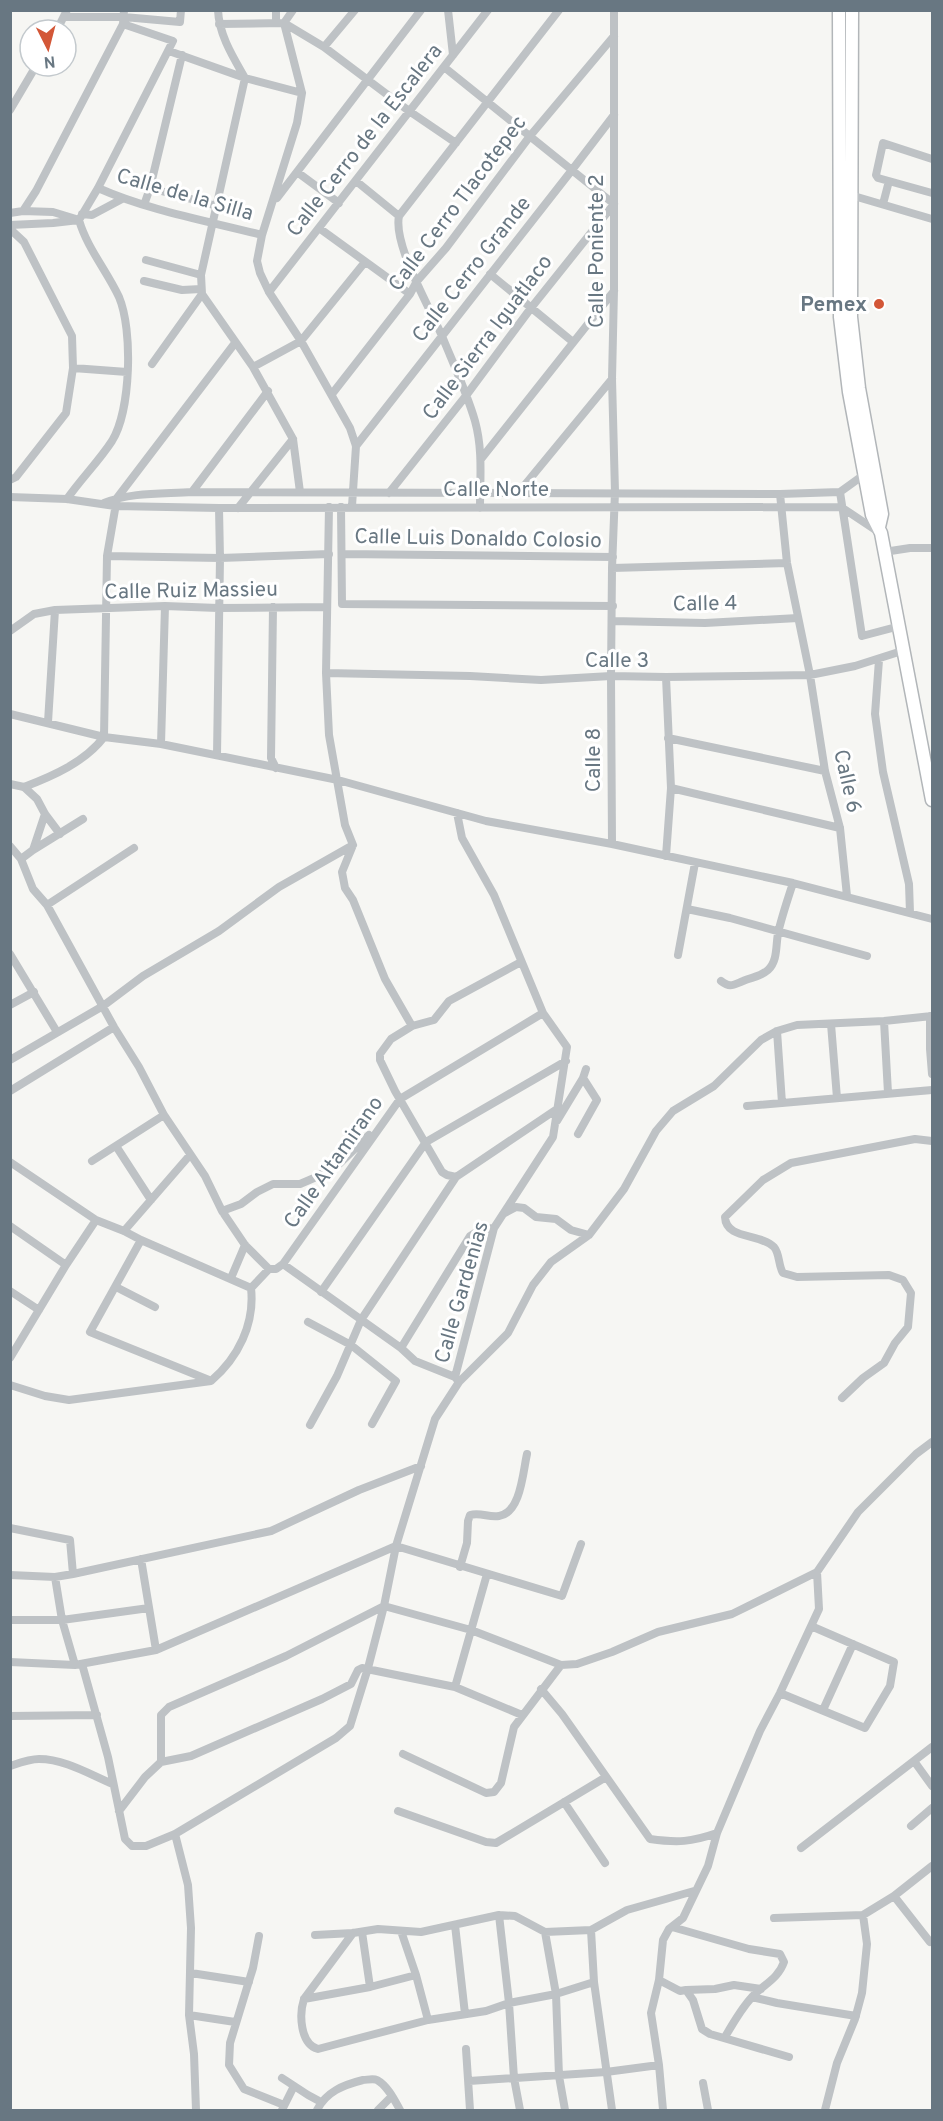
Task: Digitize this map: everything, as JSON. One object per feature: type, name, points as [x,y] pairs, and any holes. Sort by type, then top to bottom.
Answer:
[{"type":"main road","points":[[839,10],[852,333],[859,388],[882,513],[880,530],[933,800]]},
{"type":"main road","points":[[852,10],[847,194],[839,276],[841,334],[849,392],[872,515],[880,530]]},
{"type":"street","points":[[65,14],[180,22],[181,10]]},
{"type":"street","points":[[218,10],[219,24],[233,58],[245,78],[201,275],[202,292],[268,391],[293,439],[300,492]]},
{"type":"street","points":[[276,10],[302,93],[297,123],[262,235],[257,261],[269,292],[301,341],[350,428],[356,446],[352,507]]},
{"type":"street","points":[[280,22],[293,10]]},
{"type":"street","points":[[324,47],[355,10]]},
{"type":"street","points":[[273,204],[421,10]]},
{"type":"street","points":[[448,10],[453,55]]},
{"type":"street","name":"Calle Cerro de la Escalera","points":[[269,292],[488,10]]},
{"type":"street","points":[[480,508],[481,459],[475,420],[442,335],[401,241],[399,216],[559,10]]},
{"type":"street","name":"Calle Poniente 2","points":[[612,568],[615,507],[612,379],[614,10]]},
{"type":"street","points":[[10,227],[53,224],[83,213],[98,188],[174,41],[123,17]]},
{"type":"street","points":[[23,211],[36,191],[123,17]]},
{"type":"street","points":[[219,24],[280,22],[324,47],[456,143]]},
{"type":"street","name":"Calle Cerro Tlacotepec","points":[[332,394],[530,136],[614,35]]},
{"type":"street","points":[[169,51],[245,78],[302,93]]},
{"type":"street","points":[[144,205],[182,55]]},
{"type":"street","points":[[444,68],[614,204]]},
{"type":"street","points":[[10,110],[29,78]]},
{"type":"street","name":"Calle Cerro Grande","points":[[356,446],[614,114]]},
{"type":"street","points":[[933,159],[883,143],[876,175],[878,178],[933,193]]},
{"type":"street","points":[[297,172],[339,203]]},
{"type":"street","points":[[356,181],[399,216]]},
{"type":"street","points":[[884,204],[889,181]]},
{"type":"street","name":"Calle de la Silla","points":[[98,188],[123,199],[262,235]]},
{"type":"street","name":"Calle de la Silla","points":[[150,188],[217,206]]},
{"type":"street","points":[[847,194],[933,219]]},
{"type":"street","points":[[10,213],[23,211],[92,215],[123,199]]},
{"type":"street","name":"Calle Sierra Iguatlaco","points":[[389,493],[614,204]]},
{"type":"street","points":[[67,499],[113,439],[123,408],[128,372],[127,324],[118,297],[96,259],[83,213]]},
{"type":"street","points":[[10,227],[24,242],[72,336],[73,368],[66,413],[15,477],[10,480]]},
{"type":"street","points":[[319,228],[410,294]]},
{"type":"street","points":[[146,260],[201,275]]},
{"type":"street","points":[[253,367],[301,341],[365,262]]},
{"type":"street","points":[[490,274],[573,342]]},
{"type":"street","points":[[144,280],[182,290],[202,292]]},
{"type":"street","points":[[481,459],[614,290]]},
{"type":"street","points":[[152,364],[202,292]]},
{"type":"street","points":[[24,787],[76,762],[95,748],[104,737],[107,556],[116,502],[235,343]]},
{"type":"street","points":[[73,368],[128,372]]},
{"type":"street","points":[[519,492],[612,379]]},
{"type":"street","points":[[192,492],[268,391]]},
{"type":"street","points":[[238,508],[293,439]]},
{"type":"street","points":[[865,474],[840,492],[862,636],[900,626]]},
{"type":"street","name":"Calle Norte","points":[[10,497],[104,503],[192,492],[780,494],[840,492]]},
{"type":"street","name":"Calle 6","points":[[780,494],[787,563],[810,675],[825,771],[840,828],[847,896]]},
{"type":"street","name":"Calle Norte","points":[[116,502],[219,508],[841,507]]},
{"type":"street","points":[[329,507],[326,673],[329,735],[345,825],[353,845],[342,872],[345,888],[353,900],[385,979],[412,1026]]},
{"type":"street","points":[[341,507],[342,604],[613,606]]},
{"type":"street","points":[[841,507],[880,530]]},
{"type":"street","points":[[217,755],[219,508]]},
{"type":"street","points":[[884,552],[910,548],[933,548]]},
{"type":"street","points":[[107,556],[220,558],[329,554]]},
{"type":"street","name":"Calle Luis Donaldo Colosio","points":[[342,554],[613,557]]},
{"type":"street","name":"Calle Luis Donaldo Colosio","points":[[612,568],[787,563]]},
{"type":"street","name":"Calle 8","points":[[612,568],[612,844]]},
{"type":"street","points":[[161,744],[165,606]]},
{"type":"street","name":"Calle Ruiz Massieu","points":[[10,631],[34,614],[55,610],[165,606],[327,607]]},
{"type":"street","points":[[273,607],[272,758],[276,768]]},
{"type":"street","points":[[48,722],[55,610]]},
{"type":"street","name":"Calle 4","points":[[612,621],[705,623],[798,618]]},
{"type":"street","name":"Calle 3","points":[[326,673],[541,680],[611,676],[810,675],[879,660],[905,650]]},
{"type":"street","points":[[879,660],[875,714],[883,772],[909,884],[909,913]]},
{"type":"street","points":[[666,677],[671,788],[666,856]]},
{"type":"street","points":[[10,714],[104,737],[161,744],[338,780],[458,813],[793,883],[933,919]]},
{"type":"street","points":[[668,738],[825,771]]},
{"type":"street","points":[[37,799],[44,779]]},
{"type":"street","points":[[10,784],[24,787],[37,799],[60,834]]},
{"type":"street","points":[[671,788],[840,828]]},
{"type":"street","points":[[458,813],[462,838],[494,895],[543,1013]]},
{"type":"street","points":[[33,850],[45,814]]},
{"type":"street","points":[[21,859],[83,819]]},
{"type":"street","points":[[10,1060],[103,1006],[143,976],[219,931],[279,887],[353,845]]},
{"type":"street","points":[[10,846],[21,859],[33,889],[47,905],[164,1115],[205,1176],[222,1211],[245,1245],[269,1269],[276,1269],[283,1264],[401,1348],[415,1361],[457,1380]]},
{"type":"street","points":[[47,905],[134,848]]},
{"type":"street","points":[[678,955],[695,863]]},
{"type":"street","points":[[722,981],[733,986],[744,980],[757,978],[771,968],[777,950],[778,932],[793,883]]},
{"type":"street","points":[[687,909],[867,956]]},
{"type":"street","points":[[10,954],[57,1032]]},
{"type":"street","points":[[456,1176],[442,1172],[398,1095],[380,1060],[380,1054],[391,1039],[412,1026],[434,1020],[449,1001],[521,962]]},
{"type":"street","points":[[10,1005],[34,992]]},
{"type":"street","name":"Calle Gardenias","points":[[457,1380],[494,1228],[553,1137],[567,1047],[543,1013]]},
{"type":"street","name":"Calle Altamirano","points":[[283,1264],[398,1095],[543,1013]]},
{"type":"street","points":[[55,1577],[62,1620],[97,1715],[125,1839],[132,1846],[146,1846],[174,1834],[336,1738],[350,1726],[384,1606],[396,1546],[435,1419],[457,1380],[508,1333],[533,1285],[551,1262],[589,1235],[624,1189],[656,1131],[673,1111],[714,1086],[761,1040],[777,1031],[798,1025],[884,1021],[931,1016],[930,1049],[933,1074]]},
{"type":"street","points":[[884,1021],[888,1093]]},
{"type":"street","points":[[831,1024],[837,1098]]},
{"type":"street","points":[[10,1091],[114,1027]]},
{"type":"street","points":[[777,1031],[782,1103]]},
{"type":"street","points":[[321,1292],[426,1142],[566,1061]]},
{"type":"street","points":[[555,1124],[583,1078],[586,1069]]},
{"type":"street","points":[[578,1134],[597,1100],[583,1078]]},
{"type":"street","points":[[747,1106],[933,1090]]},
{"type":"street","points":[[222,1211],[241,1204],[273,1184],[300,1184],[339,1164],[368,1137],[398,1095]]},
{"type":"street","points":[[310,1425],[337,1376],[361,1320],[456,1176],[557,1109]]},
{"type":"street","points":[[92,1161],[164,1115]]},
{"type":"street","points":[[842,1398],[863,1378],[884,1363],[895,1342],[908,1327],[911,1293],[903,1280],[889,1275],[797,1277],[783,1274],[778,1266],[777,1252],[772,1245],[730,1230],[725,1224],[725,1217],[763,1180],[791,1162],[915,1139],[933,1141]]},
{"type":"street","points":[[116,1146],[151,1200]]},
{"type":"street","points":[[124,1231],[190,1155]]},
{"type":"street","points":[[10,1162],[96,1220],[251,1288]]},
{"type":"street","points":[[502,1215],[516,1207],[524,1208],[536,1217],[556,1219],[571,1230],[589,1235]]},
{"type":"street","points":[[10,1358],[66,1264],[96,1220]]},
{"type":"street","points":[[10,1226],[66,1264]]},
{"type":"street","points":[[401,1348],[470,1236],[481,1228],[494,1228]]},
{"type":"street","points":[[141,1240],[90,1332],[211,1381]]},
{"type":"street","points":[[231,1278],[245,1245]]},
{"type":"street","points":[[251,1288],[269,1269]]},
{"type":"street","points":[[116,1287],[155,1307]]},
{"type":"street","points":[[10,1385],[45,1396],[69,1400],[211,1381],[227,1367],[246,1332],[253,1303],[251,1288]]},
{"type":"street","points":[[10,1291],[39,1310]]},
{"type":"street","points":[[308,1322],[351,1345],[396,1382],[372,1424]]},
{"type":"street","points":[[161,1761],[161,1715],[169,1707],[286,1656],[384,1606],[471,1630],[561,1665],[577,1664],[658,1632],[732,1614],[817,1572],[858,1512],[916,1454],[933,1442]]},
{"type":"street","points":[[460,1567],[467,1543],[470,1515],[478,1513],[499,1516],[510,1512],[516,1503],[527,1454]]},
{"type":"street","points":[[10,1575],[55,1577],[271,1532],[359,1490],[421,1466]]},
{"type":"street","points":[[10,1528],[70,1540],[73,1574]]},
{"type":"street","points":[[10,1662],[78,1664],[156,1650],[396,1546],[562,1596],[581,1544]]},
{"type":"street","points":[[141,1559],[156,1650]]},
{"type":"street","points":[[663,2110],[651,2013],[659,1980],[663,1940],[672,1927],[683,1918],[708,1866],[717,1833],[760,1731],[819,1609],[817,1572]]},
{"type":"street","points":[[455,1687],[487,1574]]},
{"type":"street","points":[[10,1620],[62,1620],[149,1608]]},
{"type":"street","points":[[780,1693],[865,1728],[890,1686],[894,1662],[811,1626]]},
{"type":"street","points":[[823,1710],[853,1644]]},
{"type":"street","points":[[403,1754],[486,1793],[494,1792],[501,1784],[514,1727],[561,1665]]},
{"type":"street","points":[[119,1811],[145,1777],[161,1761],[191,1756],[322,1699],[351,1684],[357,1670],[362,1668],[455,1687],[522,1715]]},
{"type":"street","points":[[541,1689],[562,1714],[651,1839],[671,1842],[693,1841],[717,1833]]},
{"type":"street","points":[[10,1716],[97,1715]]},
{"type":"street","points":[[801,1848],[933,1747]]},
{"type":"street","points":[[10,1766],[37,1759],[54,1761],[69,1765],[112,1784]]},
{"type":"street","points":[[914,1761],[933,1786]]},
{"type":"street","points":[[398,1811],[486,1842],[496,1843],[606,1777]]},
{"type":"street","points":[[564,1802],[605,1863]]},
{"type":"street","points":[[910,1826],[933,1808]]},
{"type":"street","points":[[174,1834],[188,1885],[191,1928],[189,2014],[194,2054],[196,2110]]},
{"type":"street","points":[[774,1918],[863,1915],[894,1896],[933,1866]]},
{"type":"street","points":[[315,1935],[378,1929],[421,1932],[499,1915],[515,1916],[545,1932],[591,1930],[627,1910],[694,1891]]},
{"type":"street","points":[[894,1896],[930,1942]]},
{"type":"street","points":[[499,1915],[509,2003],[514,2078],[520,2110]]},
{"type":"street","points":[[825,2110],[837,2063],[862,1993],[867,1944],[863,1915]]},
{"type":"street","points":[[455,1925],[465,2014]]},
{"type":"street","points":[[672,1927],[749,1949],[780,1954],[784,1962],[776,1977],[752,1997],[724,2037]]},
{"type":"street","points":[[591,1930],[594,1982],[612,2110]]},
{"type":"street","points":[[401,1931],[428,2020]]},
{"type":"street","points":[[362,1932],[370,1987]]},
{"type":"street","points":[[545,1932],[556,1994],[559,2076],[565,2110]]},
{"type":"street","points":[[352,1933],[304,1999],[300,2012],[307,2042],[311,2047],[318,2049],[428,2020],[486,2011],[594,1982]]},
{"type":"street","points":[[259,1936],[249,1982],[230,2043],[229,2065],[244,2089],[283,2108],[294,2086]]},
{"type":"street","points":[[191,1973],[249,1982]]},
{"type":"street","points":[[304,1999],[370,1987],[416,1975]]},
{"type":"street","points":[[659,1980],[680,1991],[715,1989],[734,1985],[761,1989]]},
{"type":"street","points":[[686,1990],[693,2000],[702,2029],[710,2034],[789,2057]]},
{"type":"street","points":[[752,1997],[855,2016]]},
{"type":"street","points":[[189,2014],[235,2022]]},
{"type":"street","points":[[466,2049],[470,2110]]},
{"type":"street","points":[[469,2081],[559,2076],[659,2065]]},
{"type":"street","points":[[282,2078],[321,2102]]},
{"type":"street","points":[[317,2110],[321,2102],[344,2085],[368,2079],[376,2079],[392,2096],[400,2110]]},
{"type":"street","points":[[703,2083],[708,2110]]},
{"type":"street","points":[[378,2110],[392,2096]]},
{"type":"place","name":"Pemex","points":[[879,304]]}]
